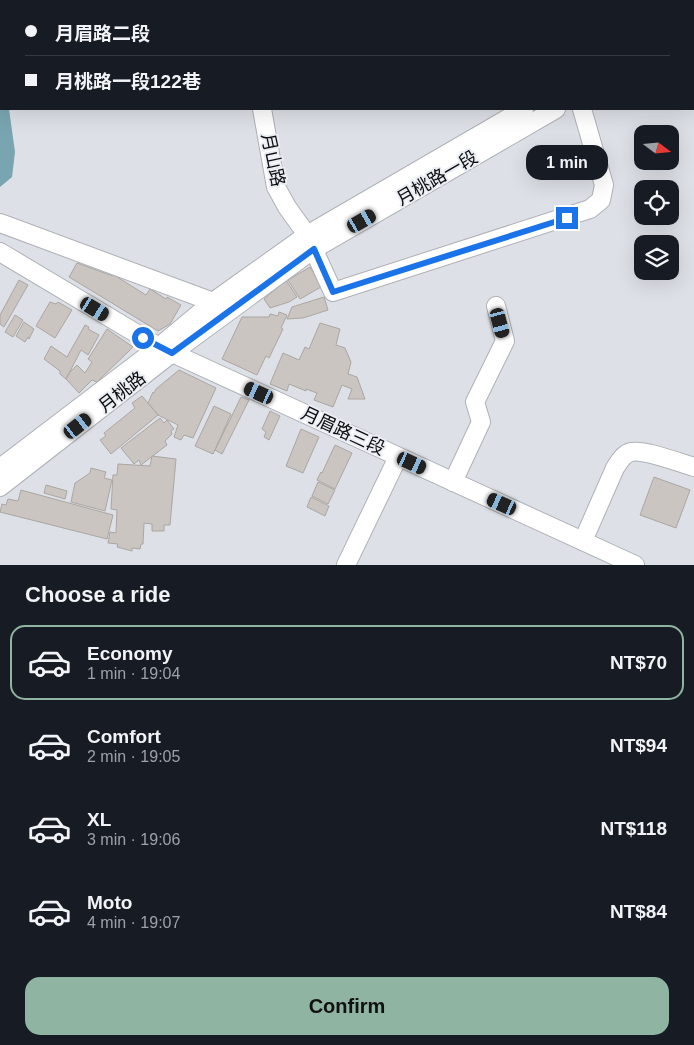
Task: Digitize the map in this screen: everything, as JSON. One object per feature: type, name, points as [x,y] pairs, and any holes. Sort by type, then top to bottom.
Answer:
[{"type":"street","name":"月山路","points":[[262,110],[276,187],[310,242],[333,292],[590,209],[601,200],[604,186],[582,110]]},
{"type":"street","name":"月桃路一段","points":[[165,350],[214,302],[522,110]]},
{"type":"street","name":"月桃路一段","points":[[165,350],[310,242],[554,110]]},
{"type":"street","points":[[0,223],[214,302]]},
{"type":"street","name":"月眉路三段","points":[[0,252],[165,350],[636,565]]},
{"type":"street","points":[[453,482],[481,422],[475,402],[505,341],[496,306]]},
{"type":"street","name":"月桃路","points":[[0,468],[165,350]]},
{"type":"street","name":"月桃路","points":[[0,486],[165,350]]},
{"type":"street","points":[[583,541],[615,468],[621,458],[630,452],[640,451],[694,468]]},
{"type":"street","points":[[346,565],[398,457]]},
{"type":"water","points":[[0,110],[9,110],[15,152],[12,177],[0,187]]},
{"type":"building","points":[[77,263],[114,275],[146,295],[150,289],[166,299],[167,297],[181,305],[170,324],[158,331],[69,277]]},
{"type":"building","points":[[310,267],[321,287],[300,299],[288,280]]},
{"type":"building","points":[[19,280],[28,285],[4,327],[0,324],[0,315]]},
{"type":"building","points":[[286,280],[297,297],[289,302],[270,308],[264,299]]},
{"type":"building","points":[[324,297],[328,310],[303,318],[287,319],[292,307]]},
{"type":"building","points":[[50,302],[56,304],[58,302],[72,310],[55,338],[36,326]]},
{"type":"building","points":[[279,312],[287,315],[281,328],[283,329],[269,358],[266,356],[257,375],[222,359],[242,317],[269,317],[270,314],[278,316]]},
{"type":"building","points":[[15,315],[23,320],[13,337],[5,332]]},
{"type":"building","points":[[24,322],[34,329],[29,339],[28,337],[25,342],[16,336]]},
{"type":"building","points":[[320,323],[340,329],[336,345],[345,348],[351,362],[348,374],[357,377],[365,399],[348,399],[352,389],[342,385],[333,407],[314,400],[317,393],[289,384],[287,391],[270,384],[283,353],[299,360],[305,347],[309,349]]},
{"type":"building","points":[[85,325],[89,327],[88,329],[99,335],[88,355],[81,350],[66,379],[60,374],[60,371],[44,359],[51,346],[67,357]]},
{"type":"building","points":[[107,329],[133,347],[97,382],[92,380],[79,393],[66,379],[77,365],[85,373],[92,362],[88,359]]},
{"type":"building","points":[[179,370],[216,388],[193,438],[184,435],[181,440],[174,437],[178,425],[158,415],[148,403],[153,392]]},
{"type":"building","points":[[142,396],[158,415],[111,454],[100,440],[106,436],[104,433],[135,408],[132,403]]},
{"type":"building","points":[[241,397],[249,400],[222,454],[215,450]]},
{"type":"building","points":[[214,406],[231,414],[213,454],[195,446]]},
{"type":"building","points":[[270,411],[280,416],[269,440],[264,437],[266,432],[262,429]]},
{"type":"building","points":[[160,418],[164,423],[167,420],[174,429],[165,441],[167,445],[141,465],[139,460],[134,464],[121,448]]},
{"type":"building","points":[[301,429],[319,437],[303,473],[286,466]]},
{"type":"building","points":[[335,445],[352,453],[335,489],[317,480]]},
{"type":"building","points":[[152,456],[176,459],[170,525],[164,525],[164,531],[152,531],[152,524],[144,523],[143,544],[141,544],[140,549],[132,548],[132,551],[117,547],[118,544],[108,543],[110,532],[116,533],[117,510],[111,509],[113,475],[117,475],[118,464],[150,466]]},
{"type":"building","points":[[91,468],[106,472],[104,478],[112,480],[105,511],[71,502],[75,483],[90,473]]},
{"type":"building","points":[[654,477],[690,490],[676,528],[640,515]]},
{"type":"building","points":[[318,482],[335,490],[328,504],[312,496]]},
{"type":"building","points":[[46,485],[67,491],[65,499],[44,493]]},
{"type":"building","points":[[21,490],[113,515],[107,539],[0,512],[2,504],[6,505],[8,499],[18,501]]},
{"type":"building","points":[[311,497],[329,506],[325,516],[307,507]]},
{"type":"route","points":[[143,338],[172,353],[314,249],[333,292],[567,218]]}]
